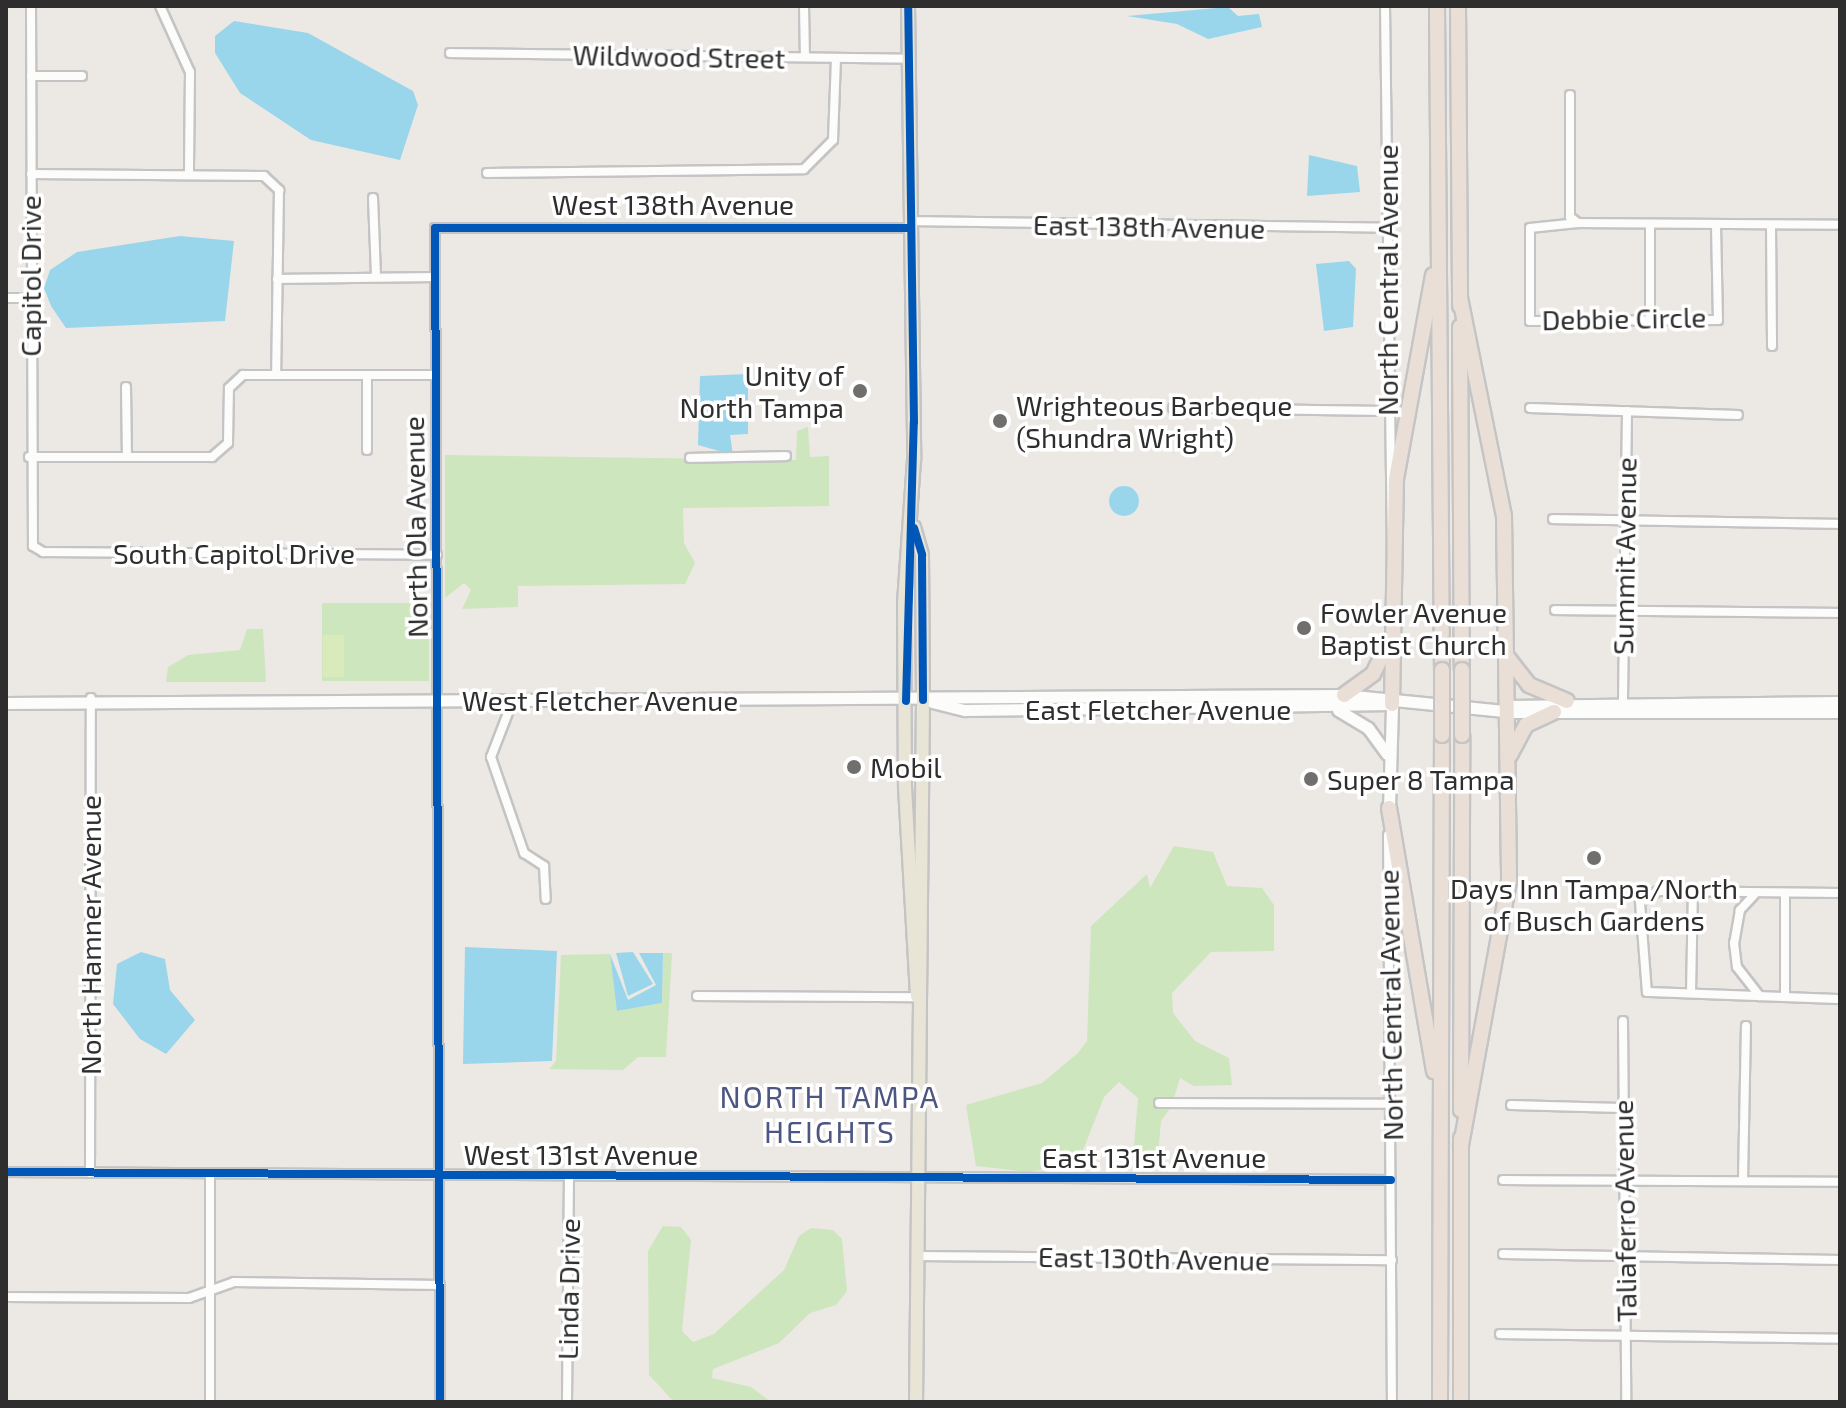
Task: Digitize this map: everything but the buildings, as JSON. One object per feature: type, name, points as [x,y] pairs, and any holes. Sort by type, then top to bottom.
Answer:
[{"type":"highway","points":[[1437,6],[1442,670],[1440,1402]]},
{"type":"highway","points":[[1458,6],[1462,670],[1461,1402]]},
{"type":"highway","points":[[1392,704],[1392,553],[1400,445],[1439,243]]},
{"type":"highway","points":[[1460,298],[1503,498],[1508,759],[1507,898],[1461,1145]]},
{"type":"highway","points":[[1344,695],[1373,674],[1390,637]]},
{"type":"highway","points":[[1507,658],[1529,685],[1567,701]]},
{"type":"highway","points":[[1508,759],[1526,725],[1554,712]]},
{"type":"highway","points":[[1389,808],[1440,1102]]},
{"type":"main road","points":[[908,6],[913,524],[904,590],[917,997]]},
{"type":"main road","points":[[913,524],[922,555],[923,700],[917,997],[916,1402]]},
{"type":"main road","name":"East Fletcher Avenue","points":[[906,701],[1344,695],[1392,704]]},
{"type":"main road","name":"West Fletcher Avenue","points":[[6,703],[91,698],[906,701]]},
{"type":"main road","name":"East Fletcher Avenue","points":[[923,700],[965,710],[1338,710],[1392,704],[1506,706],[1623,700],[1840,702]]},
{"type":"main road","name":"North Central Avenue","points":[[1389,808],[1387,755],[1392,704]]},
{"type":"main road","name":"East Fletcher Avenue","points":[[1506,706],[1554,712],[1840,712]]},
{"type":"main road","points":[[1338,710],[1368,728],[1387,755]]},
{"type":"street","name":"Capitol Drive","points":[[31,6],[29,457],[33,546]]},
{"type":"street","points":[[804,6],[805,57]]},
{"type":"street","name":"North Central Avenue","points":[[1385,6],[1387,411],[1392,553]]},
{"type":"street","points":[[161,7],[190,72],[189,173]]},
{"type":"street","name":"Wildwood Street","points":[[450,53],[909,59]]},
{"type":"street","points":[[487,173],[804,169],[832,141],[836,58]]},
{"type":"street","points":[[31,76],[82,76]]},
{"type":"street","points":[[1570,95],[1570,217],[1578,223],[1771,227],[1840,225]]},
{"type":"street","points":[[31,174],[264,176],[279,190],[276,375]]},
{"type":"street","points":[[373,198],[376,277]]},
{"type":"street","name":"Debbie Circle","points":[[1578,223],[1530,228],[1530,321],[1718,320],[1716,226]]},
{"type":"street","points":[[1650,224],[1650,319]]},
{"type":"street","name":"East 138th Avenue","points":[[911,225],[1388,228]]},
{"type":"street","name":"West 138th Avenue","points":[[435,228],[911,225]]},
{"type":"street","points":[[1771,227],[1772,346]]},
{"type":"street","name":"North Ola Avenue","points":[[435,228],[437,555],[443,699],[440,1402]]},
{"type":"street","points":[[277,279],[433,277]]},
{"type":"street","points":[[6,298],[30,298]]},
{"type":"street","points":[[29,457],[212,457],[224,450],[235,379],[276,375],[435,375]]},
{"type":"street","points":[[367,375],[367,450]]},
{"type":"street","points":[[126,387],[127,457]]},
{"type":"street","points":[[1173,408],[1387,411]]},
{"type":"street","points":[[1530,408],[1738,415]]},
{"type":"street","name":"Summit Avenue","points":[[1623,700],[1623,520],[1627,411]]},
{"type":"street","points":[[690,458],[786,456]]},
{"type":"street","points":[[1553,519],[1840,524]]},
{"type":"street","name":"South Capitol Drive","points":[[33,546],[43,552],[437,555]]},
{"type":"street","points":[[1555,610],[1840,613]]},
{"type":"street","name":"North Hamner Avenue","points":[[90,1173],[91,698]]},
{"type":"street","points":[[513,700],[491,757],[524,853],[544,866],[546,899]]},
{"type":"street","name":"North Central Avenue","points":[[1389,808],[1392,1402]]},
{"type":"street","points":[[1691,993],[1693,893]]},
{"type":"street","points":[[1840,893],[1646,894],[1640,902],[1643,987],[1653,994],[1840,999]]},
{"type":"street","points":[[1755,894],[1740,910],[1734,943],[1737,967],[1760,996]]},
{"type":"street","points":[[1785,894],[1785,997]]},
{"type":"street","points":[[697,996],[917,997]]},
{"type":"street","name":"Taliaferro Avenue","points":[[1623,1021],[1621,1108],[1626,1257],[1626,1402]]},
{"type":"street","points":[[1743,1181],[1746,1026]]},
{"type":"street","points":[[1159,1103],[1391,1104]]},
{"type":"street","points":[[1511,1105],[1621,1108]]},
{"type":"street","name":"West 131st Avenue","points":[[6,1172],[917,1177]]},
{"type":"street","points":[[210,1173],[210,1402]]},
{"type":"street","name":"Linda Drive","points":[[567,1402],[569,1176]]},
{"type":"street","name":"East 131st Avenue","points":[[917,1177],[1391,1180]]},
{"type":"street","points":[[1503,1180],[1623,1177],[1840,1182]]},
{"type":"street","points":[[1503,1254],[1840,1260]]},
{"type":"street","name":"East 130th Avenue","points":[[916,1256],[1392,1260]]},
{"type":"street","points":[[6,1297],[189,1298],[234,1282],[440,1285]]},
{"type":"street","points":[[1500,1334],[1627,1339],[1840,1339]]},
{"type":"green space","points":[[808,427],[810,457],[829,456],[829,506],[683,508],[684,543],[695,563],[685,584],[518,586],[518,607],[462,609],[471,590],[464,583],[445,598],[445,455],[796,460],[797,431]]},
{"type":"green space","points":[[322,603],[429,603],[429,681],[322,681]]},
{"type":"green space","points":[[247,629],[263,629],[266,682],[166,682],[168,667],[188,655],[240,650]]},
{"type":"green space","points":[[323,635],[344,635],[344,677],[323,677]]},
{"type":"green space","points":[[1174,846],[1213,852],[1227,886],[1262,888],[1274,905],[1274,951],[1211,952],[1172,993],[1173,1013],[1195,1041],[1229,1058],[1232,1085],[1194,1086],[1180,1078],[1174,1098],[1155,1098],[1155,1107],[1171,1107],[1161,1121],[1157,1166],[1145,1170],[1133,1157],[1138,1098],[1119,1082],[1104,1097],[1078,1163],[1028,1172],[976,1166],[966,1105],[1042,1083],[1078,1053],[1087,1041],[1091,926],[1147,874],[1150,888]]},
{"type":"green space","points":[[663,953],[672,953],[666,1057],[638,1057],[623,1070],[549,1069],[556,1061],[561,955],[610,954],[618,1011],[662,1003]]},
{"type":"green space","points":[[663,1226],[681,1227],[691,1240],[682,1331],[693,1342],[714,1334],[784,1270],[799,1236],[811,1228],[833,1230],[842,1239],[847,1291],[836,1305],[810,1313],[779,1343],[713,1369],[712,1378],[751,1387],[771,1402],[674,1402],[649,1375],[648,1251]]},
{"type":"water","points":[[1228,7],[1238,16],[1259,14],[1262,27],[1208,39],[1177,24],[1127,16]]},
{"type":"water","points":[[234,21],[308,33],[413,91],[418,105],[400,160],[311,140],[240,93],[215,53],[215,36]]},
{"type":"water","points":[[1309,155],[1357,166],[1360,192],[1307,196]]},
{"type":"water","points":[[180,236],[234,241],[225,321],[66,328],[51,306],[44,288],[50,270],[77,252]]},
{"type":"water","points":[[1349,261],[1356,269],[1353,327],[1324,331],[1316,264]]},
{"type":"water","points":[[748,374],[748,434],[730,435],[733,455],[698,445],[700,376]]},
{"type":"water","points":[[1124,486],[1135,490],[1139,501],[1135,512],[1124,516],[1113,512],[1109,501],[1113,490]]},
{"type":"water","points":[[465,947],[557,951],[552,1061],[463,1064]]},
{"type":"water","points":[[141,952],[165,959],[170,990],[195,1020],[166,1054],[140,1039],[113,1004],[117,964]]},
{"type":"water","points":[[633,952],[653,984],[628,996],[616,953]]},
{"type":"water","points":[[639,953],[663,953],[662,1003],[617,1011],[610,954],[628,1000],[656,985]]},
{"type":"cycle path","points":[[906,701],[914,422],[908,6]]},
{"type":"cycle path","points":[[440,1402],[435,228],[911,228]]},
{"type":"cycle path","points":[[914,528],[922,555],[923,700]]},
{"type":"cycle path","points":[[6,1172],[1391,1180]]},
{"type":"place","name":"Unity of North Tampa","points":[[860,391]]},
{"type":"place","name":"Wrighteous Barbeque (Shundra Wright)","points":[[1000,421]]},
{"type":"place","name":"Fowler Avenue Baptist Church","points":[[1304,628]]},
{"type":"place","name":"Mobil","points":[[854,767]]},
{"type":"place","name":"Super 8 Tampa","points":[[1311,779]]},
{"type":"place","name":"Days Inn Tampa/North of Busch Gardens","points":[[1594,858]]},
{"type":"district","name":"NORTH TAMPA HEIGHTS","points":[[830,1113]]}]
